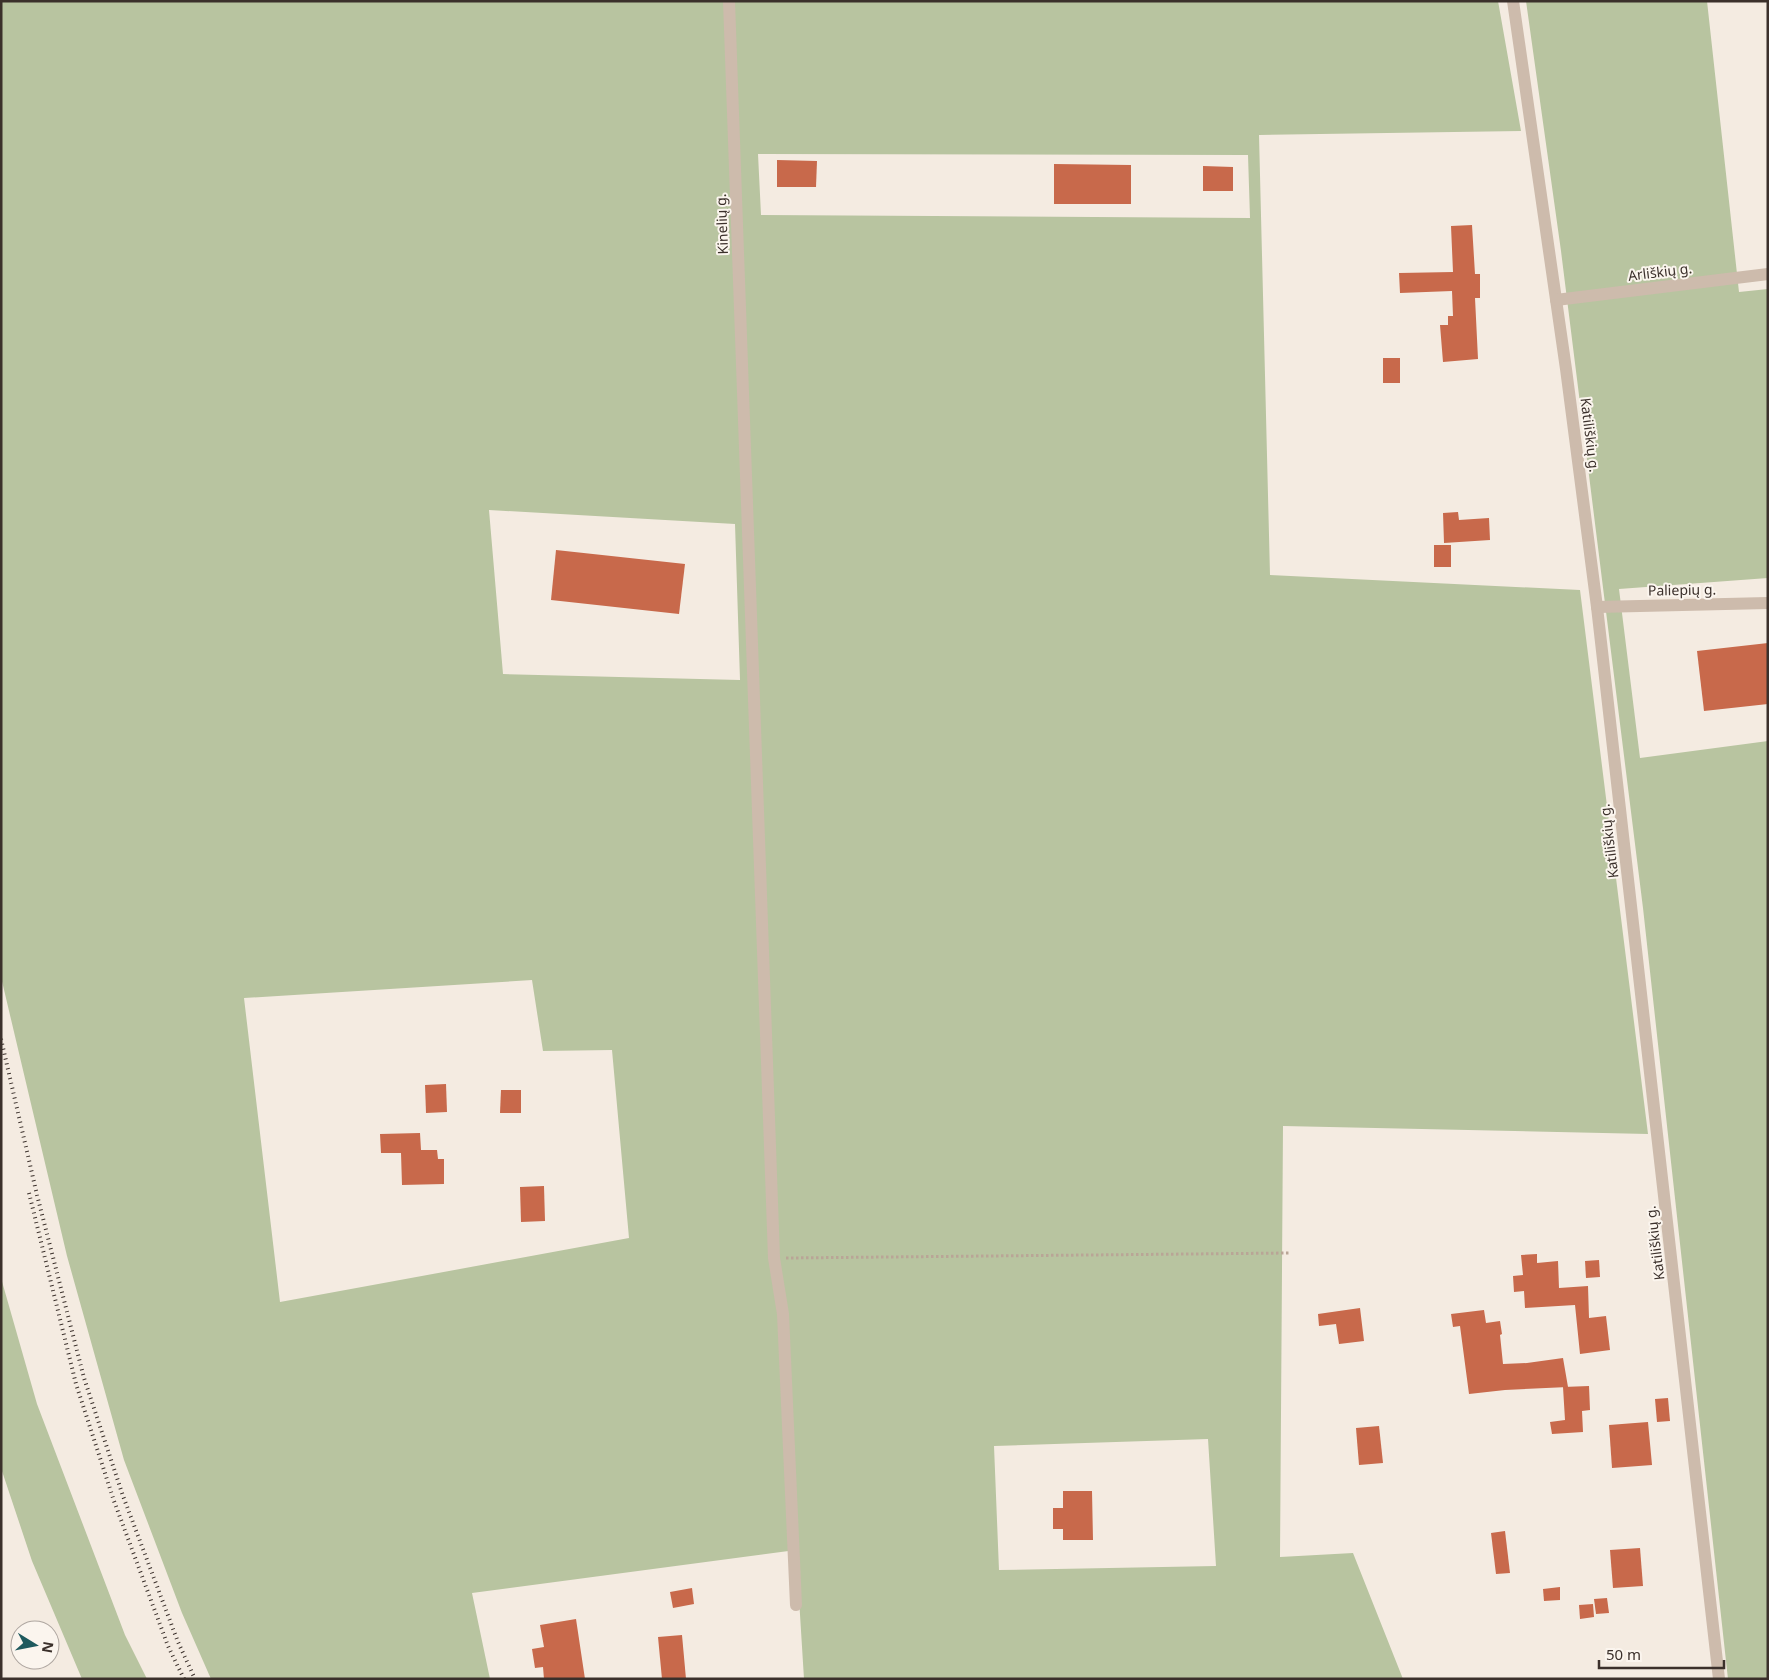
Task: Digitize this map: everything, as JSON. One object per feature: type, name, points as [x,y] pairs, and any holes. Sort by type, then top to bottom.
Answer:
[{"type":"street","name":"Kinelių g.","points":[[729,1],[774,1258],[783,1314],[796,1605]]},
{"type":"street","name":"Katiliškių g.","points":[[1513,2],[1556,300],[1597,607],[1719,1679]]},
{"type":"street","name":"Arliškių g.","points":[[1556,300],[1768,274]]},
{"type":"street","name":"Paliepių g.","points":[[1597,607],[1768,603]]},
{"type":"path","points":[[774,1258],[1290,1252]]},
{"type":"green space","points":[[1,1],[1498,1],[1521,131],[1259,135],[1270,575],[1580,590],[1648,1134],[1283,1126],[1280,1557],[1353,1553],[1403,1679],[804,1679],[796,1550],[472,1593],[490,1679],[211,1679],[182,1613],[124,1460],[67,1256],[1,977]],"holes":[[[758,154],[1248,155],[1250,218],[761,215]],[[489,510],[735,524],[740,680],[503,674]],[[532,980],[543,1051],[612,1050],[629,1238],[280,1302],[244,998]],[[1208,1439],[1216,1566],[999,1570],[994,1446]]]},
{"type":"green space","points":[[1526,1],[1707,1],[1739,292],[1768,289],[1768,578],[1619,589],[1640,758],[1768,741],[1768,1679],[1728,1679],[1643,908],[1561,251]]},
{"type":"green space","points":[[1,1278],[37,1404],[125,1635],[147,1679],[82,1679],[60,1627],[60,1620],[57,1620],[32,1561],[1,1468]]},
{"type":"building","points":[[777,160],[817,161],[816,187],[777,187]]},
{"type":"building","points":[[1054,164],[1131,165],[1131,204],[1054,204]]},
{"type":"building","points":[[1203,166],[1233,167],[1233,191],[1203,191]]},
{"type":"building","points":[[1472,225],[1475,274],[1480,274],[1480,298],[1475,298],[1478,359],[1443,362],[1440,325],[1448,325],[1448,316],[1453,316],[1452,291],[1400,293],[1399,273],[1453,272],[1451,226]]},
{"type":"building","points":[[1383,358],[1400,358],[1400,383],[1383,383]]},
{"type":"building","points":[[1458,512],[1459,520],[1489,518],[1490,540],[1444,543],[1443,513]]},
{"type":"building","points":[[1434,545],[1451,545],[1451,567],[1434,567]]},
{"type":"building","points":[[556,550],[685,564],[679,614],[551,600]]},
{"type":"building","points":[[1768,643],[1768,704],[1704,711],[1697,651]]},
{"type":"building","points":[[446,1084],[447,1112],[426,1113],[425,1085]]},
{"type":"building","points":[[501,1090],[521,1090],[521,1113],[500,1113]]},
{"type":"building","points":[[420,1133],[421,1150],[437,1150],[438,1159],[444,1159],[444,1184],[402,1185],[401,1153],[381,1153],[380,1134]]},
{"type":"building","points":[[544,1186],[545,1221],[521,1222],[520,1187]]},
{"type":"building","points":[[1537,1254],[1537,1263],[1558,1261],[1559,1288],[1588,1286],[1589,1318],[1606,1316],[1610,1350],[1580,1354],[1575,1305],[1525,1308],[1524,1291],[1514,1292],[1513,1276],[1523,1275],[1521,1255]]},
{"type":"building","points":[[1599,1260],[1600,1277],[1586,1278],[1585,1261]]},
{"type":"building","points":[[1360,1308],[1364,1341],[1339,1344],[1336,1324],[1319,1326],[1318,1314]]},
{"type":"building","points":[[1484,1310],[1486,1323],[1500,1321],[1503,1364],[1563,1358],[1568,1387],[1469,1394],[1460,1326],[1453,1327],[1451,1314]]},
{"type":"building","points":[[1589,1386],[1590,1410],[1582,1411],[1583,1432],[1552,1434],[1550,1422],[1565,1420],[1563,1387]]},
{"type":"building","points":[[1668,1398],[1670,1421],[1657,1422],[1655,1399]]},
{"type":"building","points":[[1648,1422],[1652,1465],[1612,1468],[1609,1425]]},
{"type":"building","points":[[1379,1426],[1383,1463],[1359,1465],[1356,1428]]},
{"type":"building","points":[[1063,1491],[1092,1491],[1093,1540],[1063,1540],[1063,1529],[1053,1529],[1053,1508],[1063,1508]]},
{"type":"building","points":[[1505,1531],[1510,1573],[1496,1574],[1491,1533]]},
{"type":"building","points":[[1640,1548],[1643,1586],[1613,1588],[1610,1550]]},
{"type":"building","points":[[1560,1587],[1560,1600],[1544,1601],[1543,1589]]},
{"type":"building","points":[[692,1588],[694,1604],[673,1608],[670,1592]]},
{"type":"building","points":[[1607,1598],[1609,1613],[1596,1614],[1594,1599]]},
{"type":"building","points":[[1593,1604],[1594,1617],[1580,1619],[1579,1605]]},
{"type":"building","points":[[576,1619],[585,1679],[544,1679],[543,1667],[535,1668],[532,1649],[544,1647],[540,1625]]},
{"type":"building","points":[[682,1635],[686,1679],[662,1679],[658,1637]]},
{"type":"railway","points":[[1,1039],[37,1195],[84,1378],[123,1496],[178,1642],[195,1679]]},
{"type":"railway","points":[[29,1193],[76,1384],[114,1501],[168,1646],[184,1679]]}]
